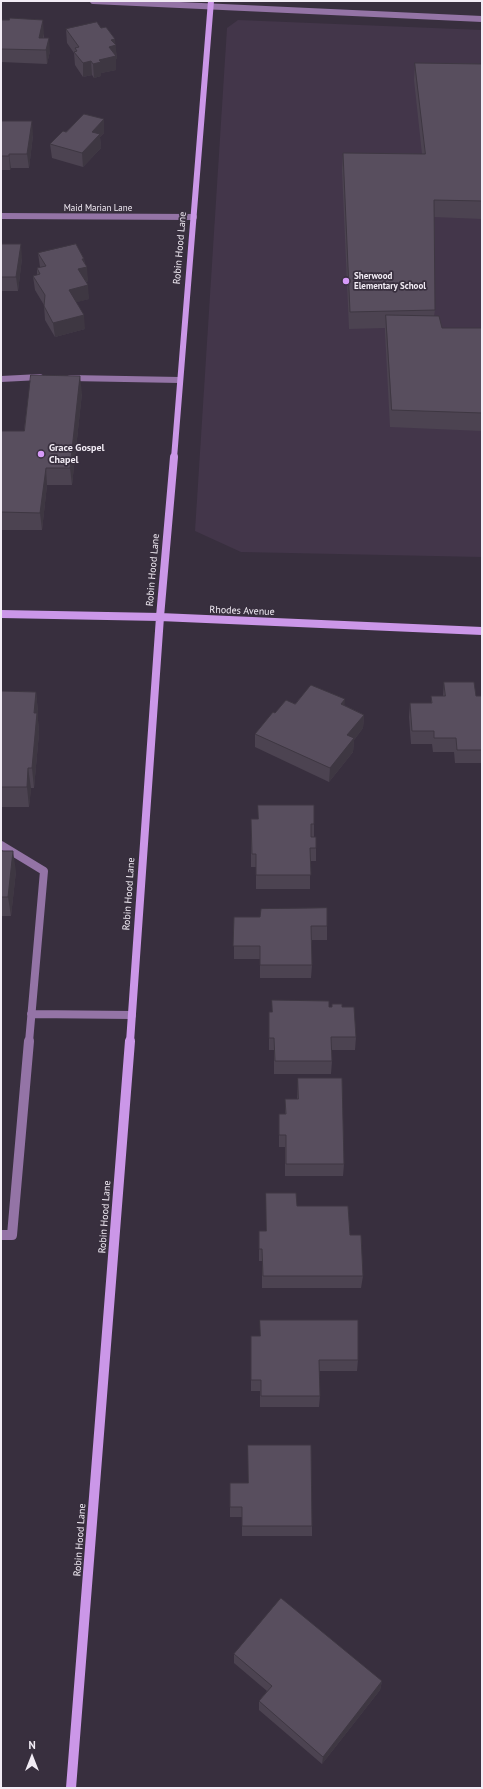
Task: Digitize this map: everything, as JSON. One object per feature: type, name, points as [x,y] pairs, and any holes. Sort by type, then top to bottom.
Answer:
[{"type":"street","points":[[93,1],[210,4],[482,19]]},
{"type":"street","name":"Robin Hood Lane","points":[[71,1788],[132,1015],[160,617],[194,217],[210,4]]},
{"type":"street","name":"Maid Marian Lane","points":[[1,216],[194,217]]},
{"type":"street","points":[[1,379],[17,377],[48,377]]},
{"type":"street","points":[[64,378],[180,380]]},
{"type":"street","name":"Rhodes Avenue","points":[[1,614],[160,617],[482,631]]},
{"type":"street","points":[[1,845],[44,871],[12,1235],[1,1235]]},
{"type":"street","points":[[31,1014],[132,1015]]},
{"type":"shaded area","name":"Sherwood Elementary School","points":[[238,20],[482,30],[482,557],[241,552],[195,531],[227,28]]},
{"type":"building","points":[[10,18],[43,20],[39,38],[49,38],[46,50],[1,49],[1,20],[9,20]]},
{"type":"building","points":[[97,22],[101,28],[106,27],[115,39],[111,40],[116,45],[109,47],[116,56],[99,60],[101,62],[93,64],[91,61],[83,63],[74,52],[77,51],[75,48],[79,47],[66,29]]},
{"type":"building","points":[[415,63],[482,64],[482,201],[434,200],[435,310],[350,312],[343,153],[425,154]]},
{"type":"building","points":[[84,114],[104,119],[92,132],[100,134],[82,153],[50,144],[63,131],[66,132]]},
{"type":"building","points":[[1,121],[32,121],[27,154],[9,154],[9,156],[1,156]]},
{"type":"building","points":[[1,244],[21,244],[16,277],[1,277]]},
{"type":"building","points":[[76,244],[87,267],[78,269],[88,285],[69,290],[84,315],[53,323],[44,306],[45,295],[33,276],[40,274],[37,268],[46,266],[38,253]]},
{"type":"building","points":[[386,315],[439,316],[442,328],[482,328],[482,413],[392,410]]},
{"type":"building","points":[[31,375],[80,376],[70,468],[46,468],[40,513],[1,512],[1,431],[24,431]]},
{"type":"building","points":[[444,682],[474,682],[476,696],[482,696],[482,750],[457,750],[456,738],[434,738],[434,731],[412,731],[410,703],[432,703],[431,696],[445,696]]},
{"type":"building","points":[[311,685],[345,699],[341,704],[364,715],[347,735],[354,738],[330,768],[255,734],[273,712],[275,713],[286,700],[295,704]]},
{"type":"building","points":[[1,691],[36,692],[34,713],[37,713],[32,768],[28,768],[27,787],[1,787]]},
{"type":"building","points":[[258,805],[314,805],[314,824],[311,824],[311,837],[316,837],[316,848],[310,848],[311,875],[256,875],[256,854],[252,854],[251,819],[258,819]]},
{"type":"building","points":[[1,851],[13,851],[8,897],[1,897]]},
{"type":"building","points":[[327,908],[327,926],[311,926],[312,965],[260,965],[260,946],[233,946],[234,917],[260,917],[261,909]]},
{"type":"building","points":[[272,1000],[329,1001],[329,1007],[332,1007],[332,1004],[342,1004],[342,1007],[354,1007],[356,1037],[331,1037],[332,1061],[275,1061],[274,1038],[269,1038],[269,1012],[272,1012]]},
{"type":"building","points":[[298,1078],[342,1078],[344,1164],[286,1164],[286,1135],[279,1135],[279,1114],[286,1114],[285,1099],[298,1099]]},
{"type":"building","points":[[266,1193],[296,1193],[297,1206],[348,1206],[350,1235],[361,1235],[363,1276],[263,1276],[262,1249],[259,1249],[259,1231],[266,1231]]},
{"type":"building","points":[[260,1320],[358,1320],[358,1360],[319,1360],[320,1396],[261,1396],[261,1380],[251,1380],[251,1336],[260,1336]]},
{"type":"building","points":[[248,1445],[311,1445],[312,1526],[242,1526],[242,1507],[230,1507],[230,1483],[248,1483]]},
{"type":"building","points":[[281,1598],[382,1681],[323,1757],[259,1701],[272,1686],[234,1654]]},
{"type":"place","name":"Sherwood Elementary School","points":[[346,281]]},
{"type":"place","name":"Grace Gospel Chapel","points":[[41,454]]}]
